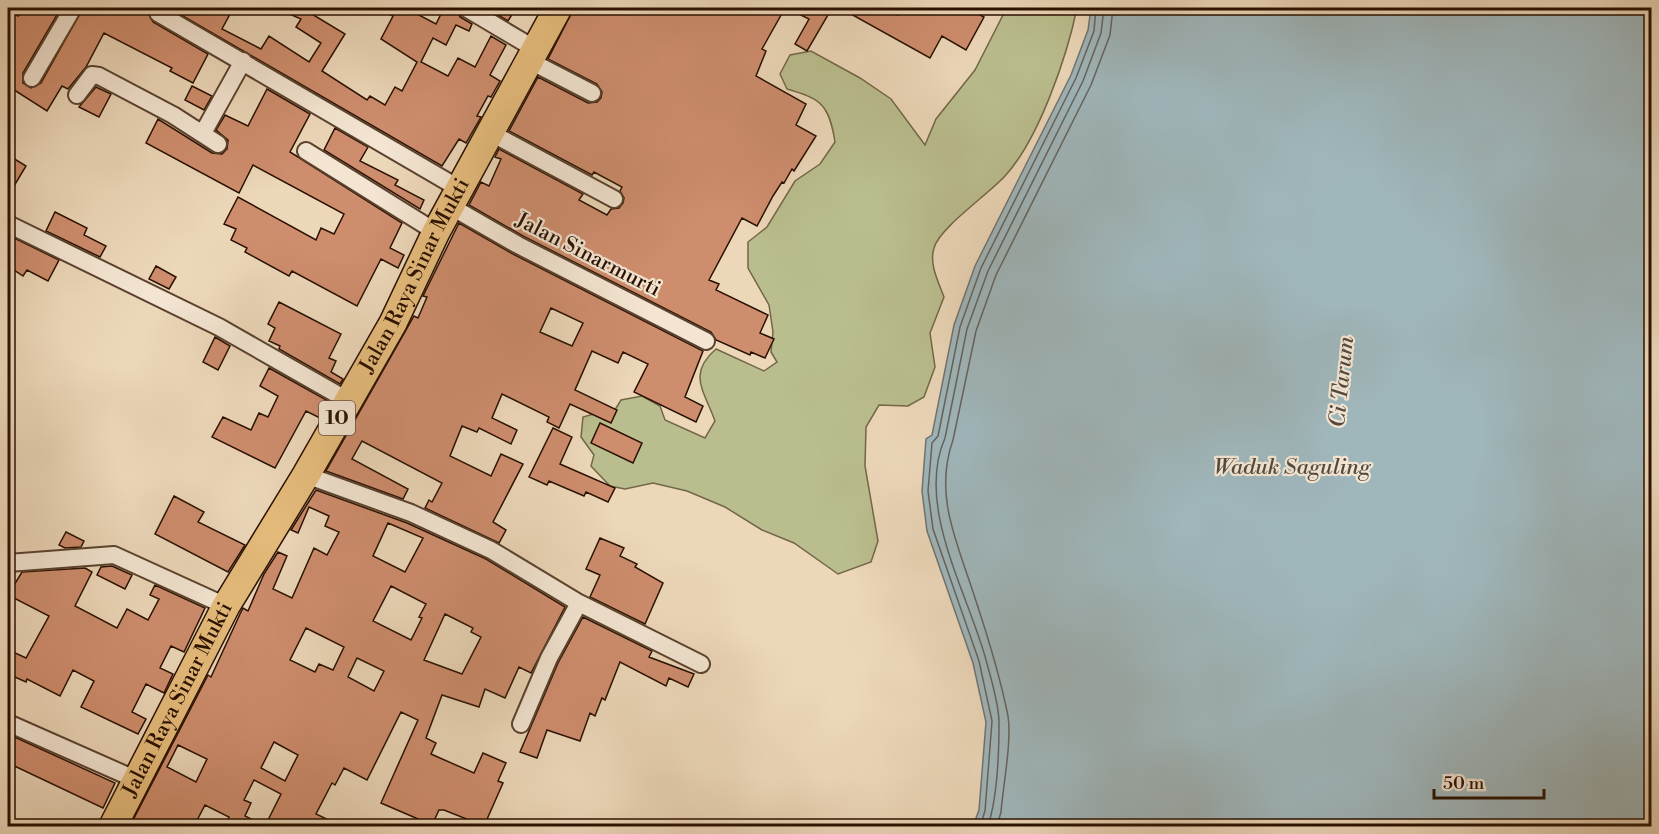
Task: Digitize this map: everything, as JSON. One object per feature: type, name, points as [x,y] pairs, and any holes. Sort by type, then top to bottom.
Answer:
[{"type":"highway","name":"Jalan Raya Sinar Mukti","points":[[113,826],[226,606],[306,475],[393,322],[436,232],[558,8]]},
{"type":"street","points":[[32,78],[73,8]]},
{"type":"street","points":[[466,8],[532,55],[592,93]]},
{"type":"street","name":"Jalan Sinarmurti","points":[[158,14],[243,61],[455,197],[518,245],[706,341]]},
{"type":"street","points":[[203,133],[243,61]]},
{"type":"street","points":[[77,95],[87,77],[99,76],[203,133],[218,144]]},
{"type":"street","points":[[491,133],[614,199]]},
{"type":"street","points":[[306,151],[436,232]]},
{"type":"street","points":[[8,224],[219,327],[347,400]]},
{"type":"street","points":[[306,475],[411,513],[491,550],[579,603],[701,664]]},
{"type":"street","points":[[8,563],[114,555],[226,606]]},
{"type":"street","points":[[521,724],[549,658],[579,603]]},
{"type":"street","points":[[8,723],[137,780]]},
{"type":"green space","points":[[1000,8],[1077,8],[1059,72],[1029,141],[1005,176],[945,231],[934,248],[933,266],[944,297],[930,333],[935,367],[924,397],[908,406],[879,405],[866,427],[865,466],[878,541],[871,562],[838,574],[794,543],[762,530],[725,507],[687,491],[653,483],[625,489],[610,486],[591,466],[594,455],[581,437],[583,417],[597,413],[610,418],[621,400],[642,396],[660,406],[665,420],[705,438],[715,421],[701,383],[702,366],[707,358],[716,349],[764,371],[777,362],[771,352],[773,332],[769,305],[748,268],[748,242],[767,227],[795,181],[820,164],[835,142],[830,119],[822,105],[808,96],[787,89],[780,74],[790,55],[811,51],[860,78],[891,99],[925,145],[936,119],[975,70],[1005,11]]},
{"type":"water","name":"Waduk Saguling","points":[[1091,8],[1651,8],[1651,826],[973,826],[979,810],[986,722],[973,663],[927,531],[922,491],[926,439],[932,435],[954,325],[975,266],[1071,75],[1088,30]]},
{"type":"building","points":[[23,8],[61,8],[23,73],[23,83],[31,88],[41,83],[83,8],[139,8],[148,12],[153,22],[208,54],[193,83],[170,71],[172,68],[104,33],[86,67],[68,89],[62,86],[47,111],[8,86],[8,25],[14,14],[18,16]]},
{"type":"building","points":[[169,8],[217,8],[230,14],[222,29],[261,49],[269,36],[309,62],[321,43],[296,27],[301,19],[276,8],[302,8],[345,34],[322,71],[367,100],[370,96],[385,105],[395,87],[402,91],[417,62],[381,39],[393,16],[378,8],[418,8],[415,13],[436,24],[444,8],[456,8],[460,17],[472,24],[469,31],[456,25],[446,45],[433,38],[421,62],[448,76],[458,58],[475,67],[491,36],[506,45],[490,75],[500,81],[477,116],[481,117],[466,143],[459,139],[442,166]]},
{"type":"building","points":[[486,8],[516,8],[508,21]]},
{"type":"building","points":[[574,8],[785,8],[762,49],[766,51],[756,76],[806,104],[796,125],[816,136],[794,171],[792,169],[784,183],[782,182],[757,226],[742,218],[709,280],[719,284],[716,290],[768,315],[760,333],[774,339],[765,358],[751,352],[750,355],[716,340],[711,332],[523,236],[469,205],[481,182],[489,186],[501,159],[495,157],[499,149],[583,194],[579,200],[607,215],[611,209],[619,208],[623,203],[624,198],[620,191],[622,187],[594,172],[592,175],[509,131],[538,77],[588,103],[597,102],[601,98],[602,92],[597,84],[548,59]]},
{"type":"building","points":[[787,8],[832,8],[807,51],[795,44],[809,19]]},
{"type":"building","points":[[840,8],[884,8],[898,15],[902,8],[967,8],[984,17],[966,50],[942,36],[930,58]]},
{"type":"building","points":[[192,86],[212,96],[204,110],[185,100]]},
{"type":"building","points":[[96,87],[111,94],[99,117],[79,107]]},
{"type":"building","points":[[267,89],[310,114],[290,152],[402,223],[390,248],[404,255],[398,268],[381,259],[357,306],[292,271],[289,276],[245,252],[247,248],[231,240],[236,229],[224,224],[238,197],[316,240],[321,228],[334,234],[344,214],[253,165],[239,193],[146,143],[158,119],[212,153],[222,154],[227,149],[228,140],[216,130],[225,115],[248,126]]},
{"type":"building","points":[[335,128],[368,147],[360,161],[398,180],[395,185],[424,200],[420,209],[324,150]]},
{"type":"building","points":[[8,155],[26,166],[8,196]]},
{"type":"building","points":[[55,212],[87,228],[84,235],[106,246],[100,257],[46,231]]},
{"type":"building","points":[[459,223],[513,254],[703,351],[685,397],[703,406],[696,422],[634,392],[648,364],[623,352],[618,363],[592,351],[575,390],[617,410],[611,423],[570,404],[559,428],[547,422],[549,417],[502,394],[492,418],[517,430],[511,444],[479,428],[477,432],[462,426],[450,456],[491,476],[501,454],[523,464],[493,522],[506,530],[499,543],[425,508],[429,500],[432,502],[442,483],[362,441],[352,459],[408,489],[403,499],[326,471],[414,316],[418,318],[427,297],[423,296]],"holes":[[[551,308],[583,323],[572,346],[540,332]]]},
{"type":"building","points":[[8,235],[59,260],[48,281],[27,270],[23,276],[8,266]]},
{"type":"building","points":[[156,266],[176,277],[169,289],[149,279]]},
{"type":"building","points":[[279,302],[341,334],[329,358],[336,361],[331,372],[343,379],[340,384],[269,341],[275,328],[268,324]]},
{"type":"building","points":[[215,337],[230,346],[218,370],[203,362]]},
{"type":"building","points":[[269,368],[330,402],[320,418],[306,411],[275,468],[212,437],[223,417],[251,430],[259,413],[268,417],[278,396],[260,386]]},
{"type":"building","points":[[600,423],[642,443],[633,463],[591,443]]},
{"type":"building","points":[[553,428],[572,437],[560,464],[615,488],[608,502],[586,492],[584,496],[549,481],[547,485],[529,477]]},
{"type":"building","points":[[316,490],[407,523],[486,559],[565,607],[531,673],[519,667],[505,698],[485,689],[479,707],[442,695],[426,738],[436,743],[431,754],[474,773],[483,753],[506,763],[498,781],[503,783],[484,826],[444,810],[439,810],[432,825],[381,803],[418,720],[401,712],[367,780],[344,768],[335,785],[332,783],[316,814],[341,826],[265,826],[224,826],[229,817],[205,805],[194,826],[130,826],[208,675],[211,677],[243,608],[248,611],[264,574],[278,552],[287,556],[273,589],[292,598],[314,548],[327,555],[339,532],[325,526],[329,516],[309,507],[298,533],[291,530]],"holes":[[[388,523],[423,538],[405,572],[373,556]],[[391,586],[426,604],[411,640],[373,621]],[[445,614],[473,628],[471,632],[481,637],[462,674],[424,660]],[[306,628],[344,647],[333,670],[319,664],[315,672],[290,660]],[[357,658],[384,671],[374,691],[348,677]],[[274,742],[298,755],[285,781],[261,768]],[[178,745],[207,759],[196,782],[167,767]],[[254,780],[281,794],[265,826],[245,816],[251,803],[244,800]]]},
{"type":"building","points":[[174,496],[204,512],[198,522],[245,545],[228,572],[155,534]]},
{"type":"building","points":[[66,532],[84,541],[81,547],[65,548],[59,545]]},
{"type":"building","points":[[600,538],[624,548],[620,556],[637,564],[635,567],[663,583],[645,624],[590,597],[600,575],[586,569]]},
{"type":"building","points":[[112,566],[132,575],[125,589],[97,575],[101,567]]},
{"type":"building","points":[[85,568],[92,572],[75,606],[117,628],[127,609],[148,620],[159,599],[150,595],[155,585],[205,608],[184,652],[171,646],[160,668],[173,674],[164,693],[146,684],[132,712],[146,719],[138,734],[81,707],[94,681],[73,670],[60,696],[27,679],[26,682],[8,674],[8,659],[11,651],[26,658],[49,616],[8,595],[22,572]]},
{"type":"building","points":[[583,617],[652,651],[649,657],[694,674],[688,687],[669,678],[666,686],[620,662],[605,700],[602,698],[595,716],[590,713],[580,741],[547,730],[537,758],[520,752],[558,663]]},
{"type":"building","points":[[8,734],[115,783],[103,808],[8,763]]},
{"type":"water label","name":"Ci Tarum","points":[[1342,382]]}]
